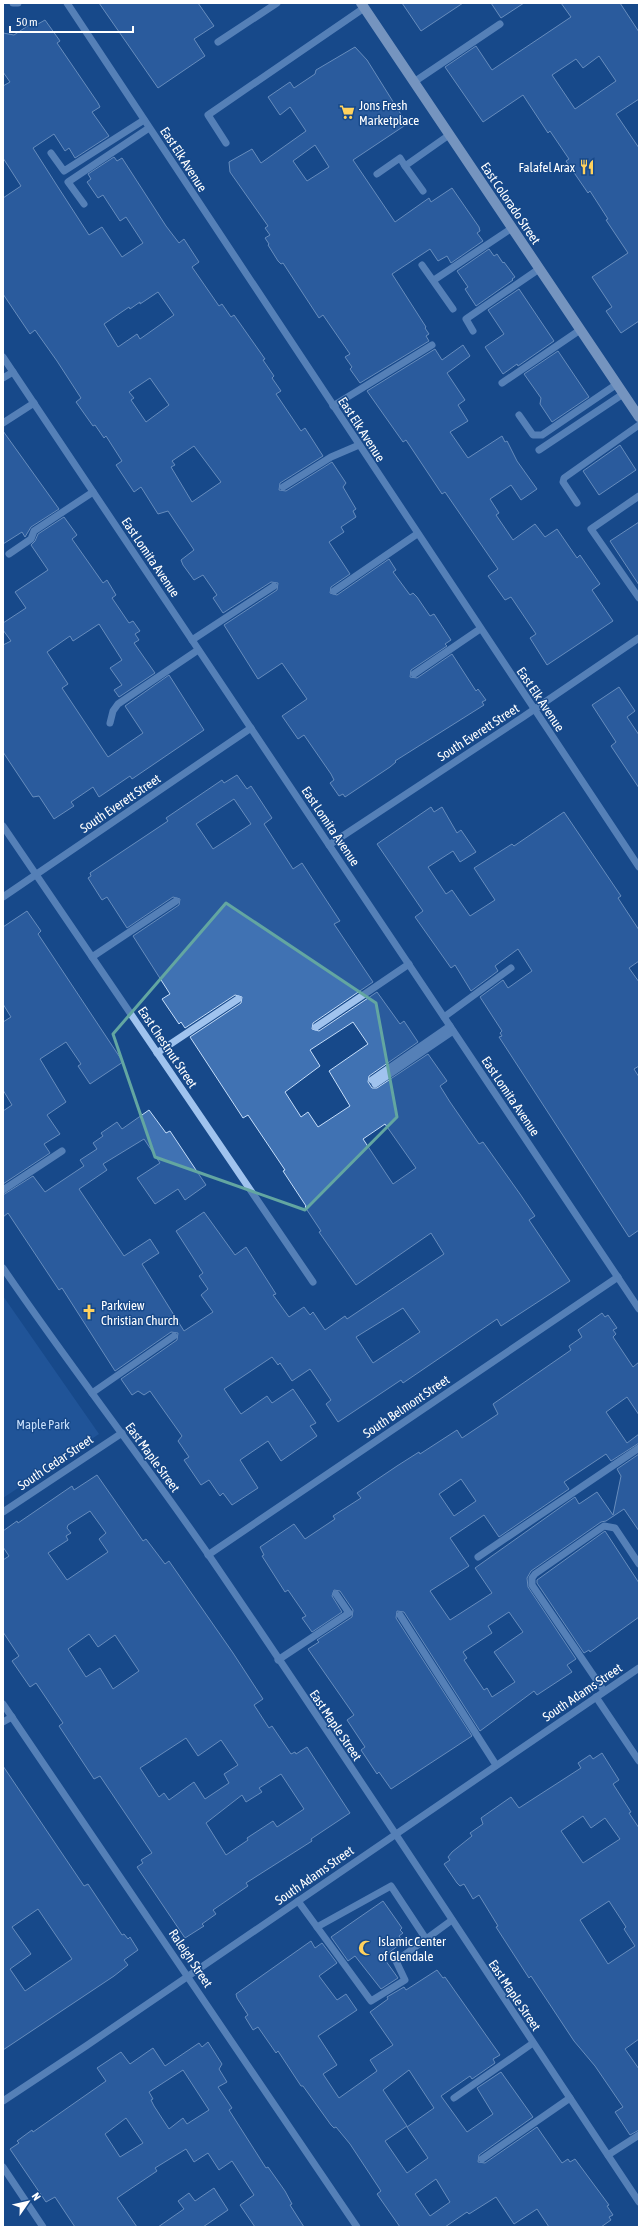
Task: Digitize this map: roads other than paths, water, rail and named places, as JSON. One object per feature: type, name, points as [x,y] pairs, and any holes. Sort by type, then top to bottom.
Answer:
[{"type":"main road","name":"East Colorado Street","points":[[362,6],[639,417]]},
{"type":"street","points":[[13,3],[18,3]]},
{"type":"street","name":"East Elk Avenue","points":[[67,3],[417,534],[639,867]]},
{"type":"street","points":[[218,42],[277,3]]},
{"type":"street","points":[[226,143],[208,115],[362,6]]},
{"type":"street","points":[[414,82],[500,24]]},
{"type":"street","points":[[51,153],[64,171],[144,120]]},
{"type":"street","points":[[84,204],[68,182],[149,128]]},
{"type":"street","points":[[405,166],[449,135]]},
{"type":"street","points":[[377,174],[400,158],[423,191]]},
{"type":"street","points":[[434,280],[512,228]]},
{"type":"street","points":[[422,264],[453,309]]},
{"type":"street","points":[[473,331],[466,319],[539,269]]},
{"type":"street","points":[[502,383],[580,330]]},
{"type":"street","points":[[333,406],[432,345]]},
{"type":"street","name":"East Lomita Avenue","points":[[3,358],[639,1309]]},
{"type":"street","points":[[3,378],[13,372]]},
{"type":"street","points":[[519,415],[533,435],[542,435],[617,384]]},
{"type":"street","points":[[539,450],[623,394]]},
{"type":"street","points":[[3,423],[34,403]]},
{"type":"street","points":[[577,503],[563,482],[564,478],[639,425]]},
{"type":"street","points":[[283,487],[331,457],[359,445]]},
{"type":"street","points":[[8,554],[30,539],[34,531],[93,492]]},
{"type":"street","points":[[639,496],[591,529],[639,598]]},
{"type":"street","points":[[334,591],[417,534]]},
{"type":"street","points":[[192,640],[274,586]]},
{"type":"street","points":[[414,674],[480,629]]},
{"type":"street","name":"South Everett Street","points":[[329,845],[534,710],[639,638]]},
{"type":"street","points":[[110,723],[113,711],[118,704],[198,650]]},
{"type":"street","name":"South Everett Street","points":[[3,897],[251,728]]},
{"type":"street","name":"East Chestnut Street","points":[[3,826],[313,1282]]},
{"type":"street","points":[[92,957],[176,901]]},
{"type":"street","points":[[316,1027],[409,964]]},
{"type":"street","points":[[444,1017],[511,968]]},
{"type":"street","points":[[157,1053],[238,999]]},
{"type":"street","points":[[374,1082],[452,1029]]},
{"type":"street","points":[[3,1190],[62,1151]]},
{"type":"street","name":"East Maple Street","points":[[3,1268],[52,1341],[122,1433],[208,1555],[639,2202]]},
{"type":"street","name":"South Belmont Street","points":[[208,1555],[618,1277]]},
{"type":"street","points":[[92,1393],[174,1336]]},
{"type":"street","name":"South Cedar Street","points":[[3,1512],[122,1433]]},
{"type":"street","points":[[478,1557],[639,1448]]},
{"type":"street","points":[[604,1691],[532,1585],[532,1578],[535,1574],[604,1526],[615,1528],[639,1564]]},
{"type":"street","points":[[278,1660],[349,1613],[336,1594]]},
{"type":"street","points":[[400,1615],[496,1765]]},
{"type":"street","name":"South Adams Street","points":[[3,2101],[639,1668]]},
{"type":"street","points":[[596,1697],[639,1761]]},
{"type":"street","name":"Raleigh Street","points":[[3,1704],[357,2227]]},
{"type":"street","points":[[3,1722],[12,1717]]},
{"type":"street","points":[[317,1927],[391,1886],[426,1939]]},
{"type":"street","points":[[298,1901],[371,2001],[405,1980],[396,1961],[452,1920]]},
{"type":"street","points":[[454,2098],[533,2043]]},
{"type":"street","points":[[482,2159],[570,2098]]},
{"type":"street","points":[[608,2155],[639,2135]]},
{"type":"street","points":[[3,2167],[43,2227]]},
{"type":"place","name":"Jons Fresh Marketplace","points":[[347,112]]},
{"type":"place","name":"Falafel Arax","points":[[587,167]]},
{"type":"place","name":"Parkview Christian Church","points":[[89,1312]]},
{"type":"place","name":"Islamic Center of Glendale","points":[[366,1948]]},
{"type":"park label","name":"Maple Park","points":[[43,1424]]}]
